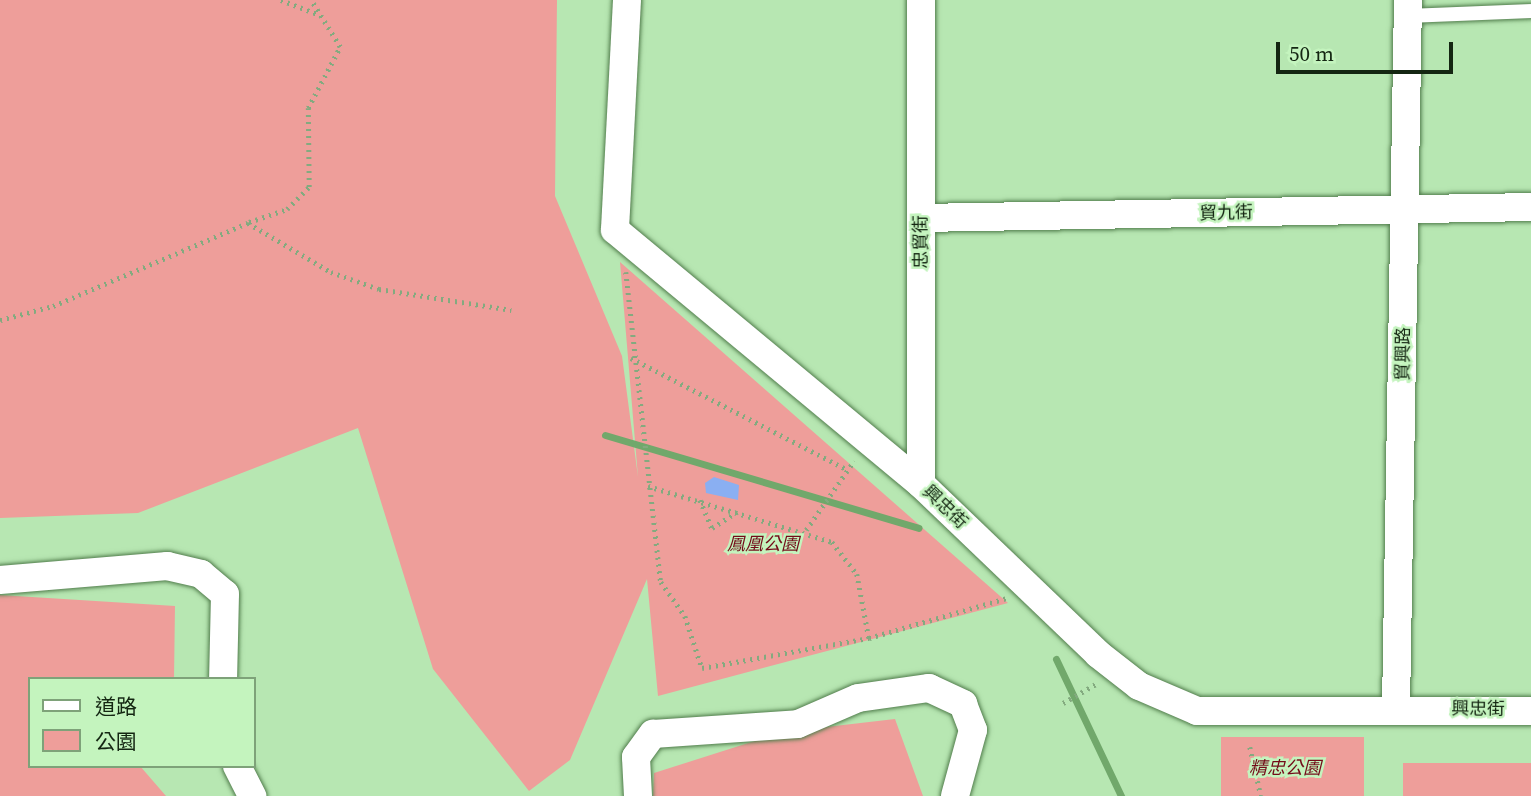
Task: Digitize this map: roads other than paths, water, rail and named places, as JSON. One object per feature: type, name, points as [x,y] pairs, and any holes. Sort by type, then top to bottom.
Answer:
[{"type":"street","name":"興忠街","points":[[627,0],[615,230],[921,484],[1031,589],[1139,686],[1197,711],[1396,708],[1531,711]]},
{"type":"street","name":"忠貿街","points":[[921,0],[921,484]]},
{"type":"street","name":"貿興路","points":[[1396,708],[1408,8]]},
{"type":"street","name":"貿九街","points":[[921,218],[1531,207]]},
{"type":"street","points":[[0,580],[167,566],[201,574],[225,594],[223,677]]},
{"type":"street","points":[[638,796],[636,757],[653,734],[798,724],[858,698],[929,688],[963,704],[973,730],[955,796]]},
{"type":"street","points":[[238,768],[252,796]]},
{"type":"lane","points":[[1408,8],[1531,11]]},
{"type":"waterway","points":[[605,435],[919,528]]},
{"type":"waterway","points":[[1056,659],[1121,796]]},
{"type":"park label","name":"鳳凰公園","points":[[763,544]]},
{"type":"park label","name":"精忠公園","points":[[1285,768]]}]
